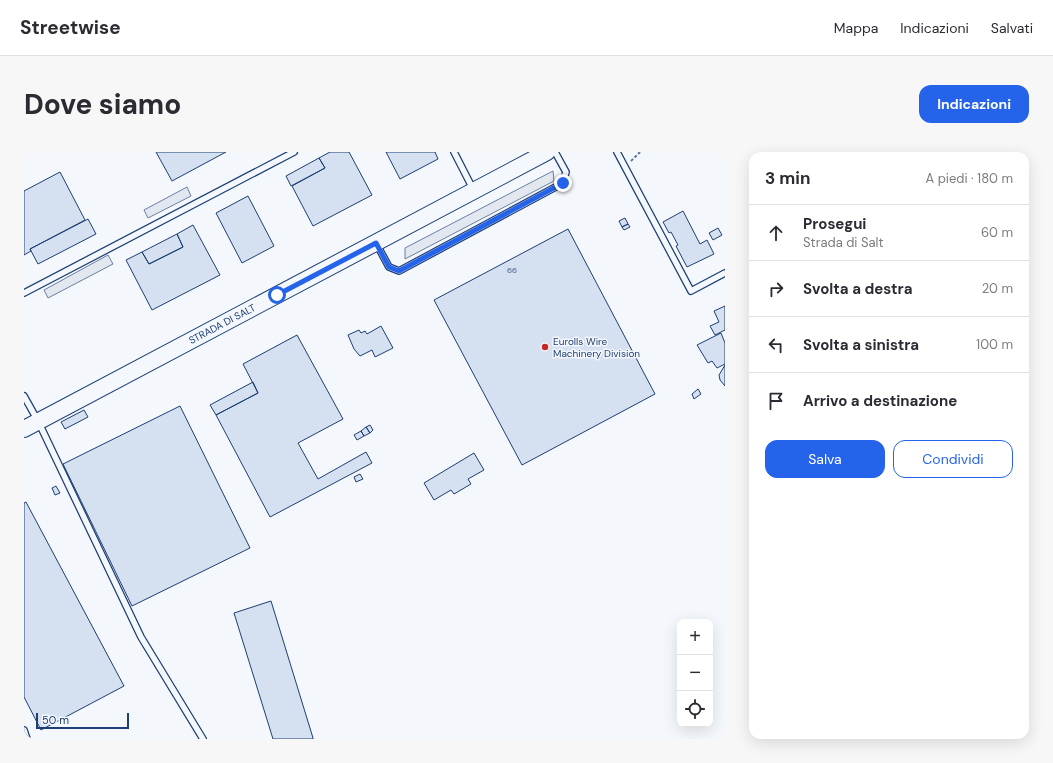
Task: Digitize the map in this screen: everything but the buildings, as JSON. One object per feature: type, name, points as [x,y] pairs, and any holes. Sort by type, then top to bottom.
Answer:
[{"type":"main road","name":"STRADA DI SALT","points":[[31,425],[547,152]]},
{"type":"lane","points":[[24,293],[294,152]]},
{"type":"lane","points":[[454,152],[474,191]]},
{"type":"lane","points":[[376,243],[389,267],[399,271],[563,183],[566,172],[555,152]]},
{"type":"lane","points":[[617,152],[691,291],[725,273]]},
{"type":"lane","points":[[24,396],[31,425],[141,636],[203,739]]},
{"type":"lane","points":[[24,730],[27,739]]},
{"type":"path","points":[[626,168],[640,152]]},
{"type":"shaded area","points":[[553,171],[554,181],[405,259],[405,248]]},
{"type":"shaded area","points":[[187,187],[191,196],[148,218],[144,210]]},
{"type":"shaded area","points":[[108,255],[113,264],[48,298],[44,290]]},
{"type":"place","name":"Eurolls Wire Machinery Division","points":[[545,347]]},
{"type":"route","points":[[277,295],[376,243],[389,267],[399,271],[563,183]]}]
